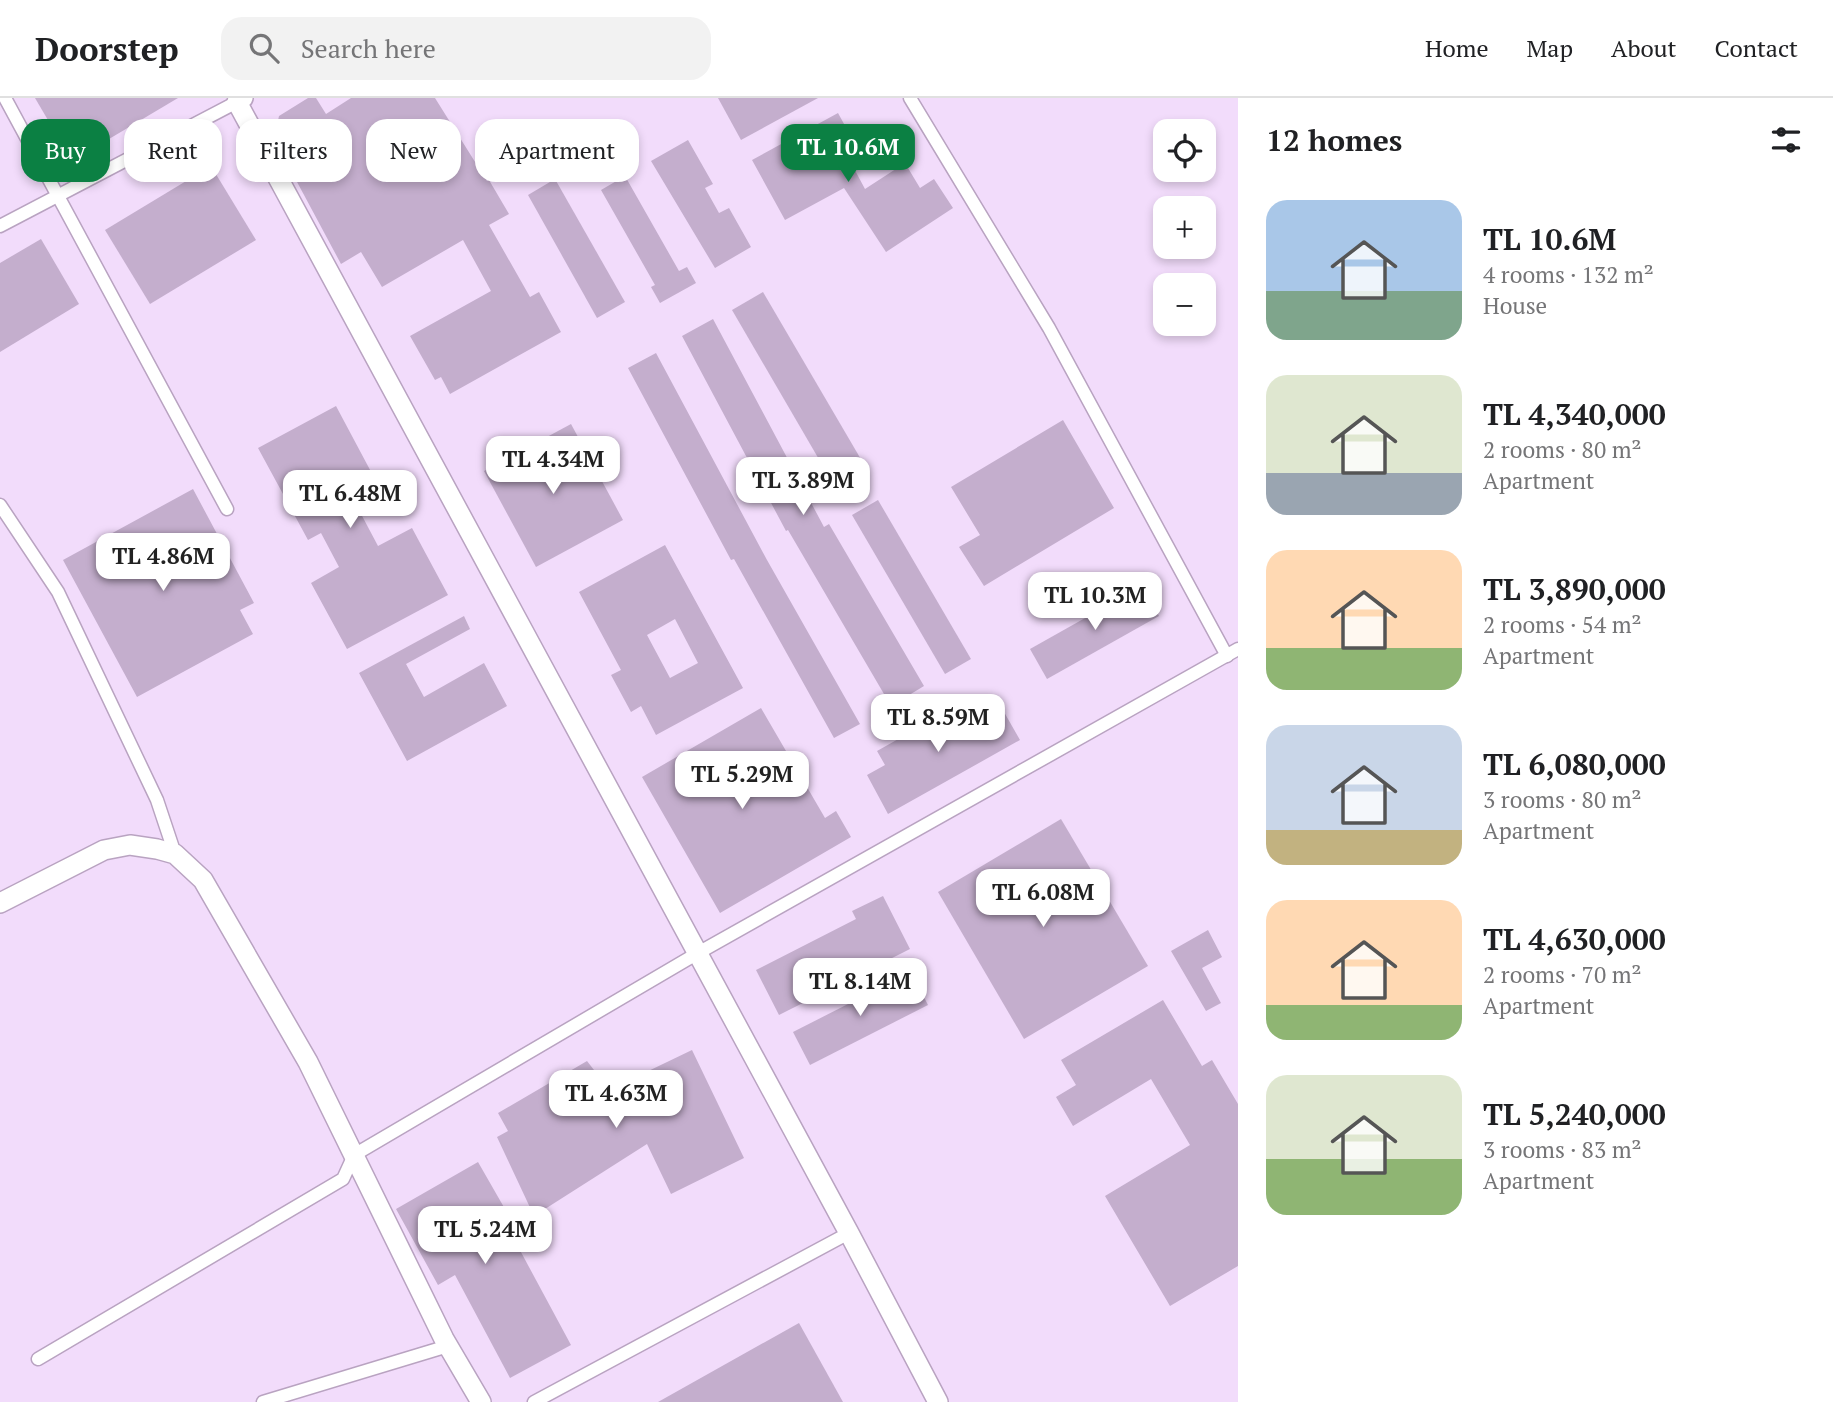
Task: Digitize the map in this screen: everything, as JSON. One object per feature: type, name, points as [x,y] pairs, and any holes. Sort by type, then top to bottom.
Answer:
[{"type":"street","points":[[5,98],[227,509]]},
{"type":"street","points":[[38,1359],[343,1179],[354,1155],[698,953],[1232,652],[1049,328],[910,98]]},
{"type":"street","points":[[0,226],[238,99],[849,1233],[937,1402]]},
{"type":"street","points":[[0,505],[58,592],[157,800],[175,854],[203,880],[308,1062],[448,1346],[481,1402]]},
{"type":"street","points":[[0,903],[104,850],[130,845],[175,854]]},
{"type":"street","points":[[534,1402],[849,1233]]},
{"type":"street","points":[[263,1402],[448,1346]]},
{"type":"building","points":[[35,98],[178,98],[143,119],[124,119],[124,130],[110,138],[110,119],[47,119]]},
{"type":"building","points":[[308,98],[316,98],[326,114],[351,98],[435,98],[448,119],[366,119],[366,182],[461,182],[461,140],[475,162],[475,182],[490,182],[509,214],[489,225],[530,297],[539,292],[561,332],[450,394],[441,377],[435,380],[410,336],[491,291],[463,240],[382,287],[361,252],[341,264],[297,182],[352,182],[352,119],[278,119]]},
{"type":"building","points":[[718,98],[818,98],[741,140]]},
{"type":"building","points":[[838,113],[854,142],[843,148],[865,189],[905,163],[920,188],[934,179],[953,208],[886,252],[844,188],[785,220],[752,160]]},
{"type":"building","points":[[688,140],[713,184],[705,188],[719,213],[729,208],[751,247],[715,268],[651,161]]},
{"type":"building","points":[[184,182],[221,182],[256,240],[150,304],[105,230]]},
{"type":"building","points":[[550,182],[557,182],[625,302],[597,318],[528,195]]},
{"type":"building","points":[[615,182],[628,182],[679,271],[687,267],[696,283],[660,303],[651,287],[655,285],[601,190]]},
{"type":"building","points":[[41,239],[79,304],[0,352],[0,263]]},
{"type":"building","points":[[763,292],[869,473],[838,492],[732,310]]},
{"type":"building","points":[[713,319],[824,527],[829,524],[924,686],[891,706],[788,530],[786,531],[682,336]]},
{"type":"building","points":[[656,353],[767,560],[860,724],[834,738],[734,559],[731,560],[628,368]]},
{"type":"building","points":[[336,406],[385,498],[360,512],[378,546],[412,528],[448,595],[347,649],[311,583],[339,567],[321,533],[308,540],[258,448]]},
{"type":"building","points":[[1063,420],[1114,508],[984,586],[959,547],[980,535],[951,487]]},
{"type":"building","points":[[571,424],[623,520],[536,567],[484,471]]},
{"type":"building","points":[[193,489],[254,603],[240,610],[253,634],[137,697],[63,560]]},
{"type":"building","points":[[878,500],[971,659],[945,674],[852,515]]},
{"type":"building","points":[[665,545],[743,688],[656,735],[641,706],[631,712],[611,675],[621,670],[579,592]],"holes":[[[675,619],[698,663],[670,678],[647,635]]]},
{"type":"building","points":[[1142,586],[1159,616],[1047,679],[1030,649]]},
{"type":"building","points":[[464,616],[470,629],[406,664],[424,697],[484,663],[507,706],[407,761],[359,673]]},
{"type":"building","points":[[1000,705],[1020,740],[888,814],[867,775],[885,765],[877,751],[957,706],[967,723]]},
{"type":"building","points":[[761,708],[825,818],[836,811],[851,837],[720,913],[642,777]]},
{"type":"building","points":[[1061,819],[1148,966],[1024,1039],[938,892]]},
{"type":"building","points":[[883,896],[910,949],[779,1015],[756,970],[856,919],[852,911]]},
{"type":"building","points":[[1208,930],[1222,957],[1202,968],[1221,1003],[1206,1011],[1171,951]]},
{"type":"building","points":[[911,972],[928,1005],[810,1065],[793,1032]]},
{"type":"building","points":[[1163,1000],[1202,1066],[1212,1060],[1238,1104],[1238,1266],[1170,1306],[1105,1196],[1190,1145],[1151,1079],[1073,1126],[1056,1097],[1076,1085],[1061,1060]]},
{"type":"building","points":[[692,1050],[744,1158],[671,1194],[647,1144],[534,1216],[497,1137],[508,1131],[498,1113],[587,1061],[601,1079],[606,1074],[613,1088]]},
{"type":"building","points":[[478,1162],[521,1237],[515,1241],[571,1345],[510,1378],[455,1275],[438,1285],[396,1209]]},
{"type":"building","points":[[799,1323],[843,1402],[658,1402]]}]
